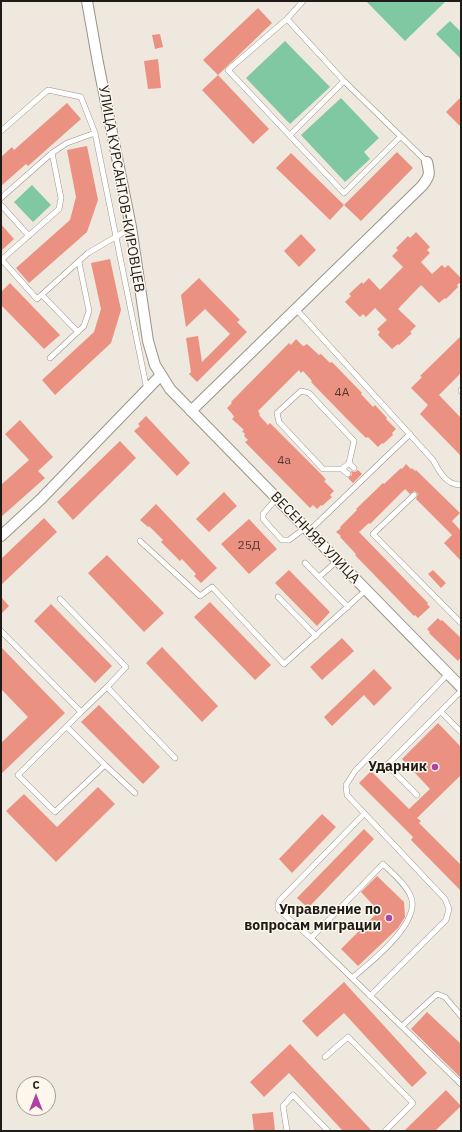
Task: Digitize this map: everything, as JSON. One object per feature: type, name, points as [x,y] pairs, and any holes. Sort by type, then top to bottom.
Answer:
[{"type":"street","name":"УЛИЦА КУРСАНТОВ-КИРОВЦЕВ","points":[[87,1],[99,71],[131,228],[148,341],[155,365],[170,389]]},
{"type":"street","points":[[191,411],[422,186],[429,178],[430,173],[427,162]]},
{"type":"street","points":[[1,536],[41,499],[161,375]]},
{"type":"street","name":"ВЕСЕННЯЯ УЛИЦА","points":[[170,389],[461,687]]},
{"type":"lane","points":[[296,1],[296,9]]},
{"type":"lane","points":[[303,1],[287,20],[228,70],[344,193],[400,136]]},
{"type":"lane","points":[[287,20],[344,81],[427,162]]},
{"type":"lane","points":[[290,135],[344,81]]},
{"type":"lane","points":[[1,131],[48,90],[81,97],[95,133],[147,391]]},
{"type":"lane","points":[[1,198],[52,153],[66,143],[95,133]]},
{"type":"lane","points":[[52,153],[61,198],[59,209],[1,260],[37,299],[88,253],[131,228]]},
{"type":"lane","points":[[1,205],[29,236]]},
{"type":"lane","points":[[50,358],[84,326],[89,311],[79,262]]},
{"type":"lane","points":[[42,295],[78,332]]},
{"type":"lane","points":[[296,309],[433,460],[443,478],[461,485]]},
{"type":"lane","points":[[342,469],[349,463],[354,441],[309,393],[301,391],[277,413],[279,422],[323,469],[342,469],[348,474]]},
{"type":"lane","points":[[276,499],[264,514],[264,519],[282,540],[289,540],[307,530],[410,434]]},
{"type":"lane","points":[[349,463],[354,468]]},
{"type":"lane","points":[[414,495],[373,534],[461,623]]},
{"type":"lane","points":[[140,541],[200,596],[212,587],[284,664],[366,590]]},
{"type":"lane","points":[[319,577],[337,561]]},
{"type":"lane","points":[[305,563],[348,607]]},
{"type":"lane","points":[[278,597],[316,636]]},
{"type":"lane","points":[[60,599],[126,667],[18,775],[55,812],[105,765]]},
{"type":"lane","points":[[1,631],[81,712]]},
{"type":"lane","points":[[370,996],[446,920],[449,910],[445,900],[347,795],[346,785],[355,771],[448,674]]},
{"type":"lane","points":[[107,687],[175,758]]},
{"type":"lane","points":[[417,795],[386,765],[461,691]]},
{"type":"lane","points":[[441,712],[461,732]]},
{"type":"lane","points":[[66,727],[135,793]]},
{"type":"lane","points":[[364,814],[280,900],[278,909],[311,938],[461,1084]]},
{"type":"lane","points":[[311,938],[383,864],[409,891],[412,899],[410,916],[400,932],[381,953],[352,978]]},
{"type":"lane","points":[[402,1026],[437,994],[445,997],[461,1016]]},
{"type":"lane","points":[[325,1057],[348,1037],[413,1103],[385,1131]]},
{"type":"lane","points":[[287,1131],[283,1106],[293,1095],[328,1131]]},
{"type":"green space","points":[[366,1],[446,1],[405,41]]},
{"type":"green space","points":[[450,21],[461,32],[461,59],[436,34]]},
{"type":"green space","points":[[285,41],[330,87],[290,124],[246,78]]},
{"type":"green space","points":[[341,98],[379,138],[364,152],[370,159],[345,182],[301,135]]},
{"type":"green space","points":[[32,185],[51,205],[33,222],[14,202]]},
{"type":"building","points":[[258,8],[272,23],[218,75],[203,60]]},
{"type":"building","points":[[160,34],[163,47],[155,49],[152,35]]},
{"type":"building","points":[[158,59],[161,88],[148,89],[144,61]]},
{"type":"building","points":[[218,75],[269,129],[253,144],[202,90]]},
{"type":"building","points":[[461,97],[461,127],[446,112]]},
{"type":"building","points":[[67,103],[81,119],[28,166],[26,164],[1,186],[1,157],[12,147],[14,150]]},
{"type":"building","points":[[87,146],[98,200],[87,232],[29,283],[16,268],[70,220],[76,197],[67,150]]},
{"type":"building","points":[[397,152],[413,168],[361,221],[344,205]]},
{"type":"building","points":[[291,153],[344,205],[330,220],[276,168]]},
{"type":"building","points":[[1,224],[14,239],[1,251]]},
{"type":"building","points":[[416,232],[430,247],[427,250],[430,253],[421,262],[432,274],[442,265],[445,268],[448,265],[461,278],[461,282],[446,299],[445,298],[439,303],[421,285],[398,309],[416,326],[410,332],[412,333],[399,345],[398,344],[392,349],[378,335],[380,332],[377,329],[387,320],[375,308],[366,317],[363,314],[360,317],[345,302],[351,296],[349,294],[362,282],[363,284],[369,278],[380,290],[403,267],[392,256],[398,250],[396,248],[408,236],[410,238]]},
{"type":"building","points":[[301,234],[316,250],[299,267],[284,251]]},
{"type":"building","points":[[110,259],[121,310],[111,343],[55,395],[42,380],[94,332],[101,309],[91,263]]},
{"type":"building","points":[[199,278],[240,320],[237,322],[247,332],[197,382],[189,374],[191,372],[186,338],[198,336],[202,362],[230,334],[205,309],[186,327],[181,295]]},
{"type":"building","points":[[10,283],[60,335],[44,349],[1,305],[1,292]]},
{"type":"building","points":[[461,336],[461,373],[439,395],[461,418],[461,456],[420,414],[428,405],[411,388],[422,377],[420,376]]},
{"type":"building","points":[[296,339],[303,346],[307,344],[319,355],[321,354],[330,363],[332,362],[362,393],[361,394],[373,407],[375,405],[396,429],[392,433],[393,435],[378,447],[368,437],[366,438],[347,419],[311,382],[312,381],[303,371],[301,373],[299,370],[258,411],[260,414],[259,415],[268,425],[270,423],[323,476],[326,480],[324,481],[334,491],[330,495],[332,497],[317,509],[313,505],[310,508],[245,442],[248,440],[242,431],[244,430],[232,419],[234,417],[227,408],[232,403],[231,402],[289,343],[291,345]]},
{"type":"building","points":[[146,416],[190,463],[177,476],[134,431],[140,426],[138,424]]},
{"type":"building","points":[[20,420],[53,457],[38,471],[45,478],[1,517],[1,485],[29,460],[5,434]]},
{"type":"building","points":[[120,441],[136,458],[73,520],[57,502]]},
{"type":"building","points":[[406,464],[411,469],[416,470],[460,513],[452,521],[461,531],[461,561],[444,543],[452,535],[416,499],[418,494],[415,491],[410,494],[405,489],[370,524],[369,523],[359,532],[428,603],[427,604],[430,607],[418,618],[415,615],[414,616],[355,555],[356,554],[336,532],[357,510],[356,509],[383,483],[384,484]]},
{"type":"building","points":[[358,470],[362,474],[353,483],[348,478],[352,475],[351,471],[355,472]]},
{"type":"building","points":[[224,492],[237,506],[209,532],[196,519]]},
{"type":"building","points":[[156,504],[217,568],[201,583],[194,576],[196,574],[182,559],[180,561],[161,542],[163,540],[149,526],[148,527],[140,520]]},
{"type":"building","points":[[44,518],[57,532],[1,585],[1,559]]},
{"type":"building","points":[[249,519],[277,549],[249,574],[221,544]]},
{"type":"building","points":[[107,555],[164,613],[144,632],[88,573]]},
{"type":"building","points":[[289,570],[330,612],[317,626],[275,583]]},
{"type":"building","points":[[433,570],[446,583],[441,588],[428,574]]},
{"type":"building","points":[[1,597],[9,606],[1,614]]},
{"type":"building","points":[[210,602],[271,665],[255,680],[194,617]]},
{"type":"building","points":[[51,604],[112,666],[95,683],[34,621]]},
{"type":"building","points":[[438,618],[461,638],[461,657],[458,661],[429,633],[430,632],[427,629]]},
{"type":"building","points":[[342,638],[354,651],[322,680],[310,667]]},
{"type":"building","points":[[1,647],[65,713],[1,774],[1,743],[28,717],[1,689]]},
{"type":"building","points":[[162,647],[218,706],[202,722],[146,663]]},
{"type":"building","points":[[374,669],[392,688],[374,706],[364,695],[332,726],[324,717]]},
{"type":"building","points":[[99,705],[160,767],[143,784],[81,722]]},
{"type":"building","points":[[438,723],[461,747],[461,775],[417,818],[421,821],[419,823],[461,865],[461,891],[411,840],[413,837],[359,783],[371,771],[409,809],[430,789],[402,759]]},
{"type":"building","points":[[98,787],[115,804],[56,862],[6,811],[24,794],[57,827]]},
{"type":"building","points":[[322,814],[336,827],[292,873],[279,859]]},
{"type":"building","points":[[364,829],[374,839],[308,908],[297,898]]},
{"type":"building","name":"Управление по вопросам миграции","points":[[377,876],[404,902],[405,917],[398,928],[358,966],[341,949],[375,915],[374,906],[361,892]]},
{"type":"building","points":[[344,982],[427,1073],[412,1087],[344,1013],[317,1037],[302,1021]]},
{"type":"building","points":[[427,1012],[461,1044],[461,1078],[411,1029]]},
{"type":"building","points":[[290,1044],[372,1131],[343,1131],[289,1073],[264,1097],[250,1082]]},
{"type":"building","points":[[446,1090],[461,1106],[435,1131],[404,1131]]},
{"type":"building","points":[[273,1112],[275,1131],[254,1131],[252,1114]]},
{"type":"place","name":"Ударник","points":[[435,767]]},
{"type":"place","name":"Управление по вопросам миграции","points":[[389,918]]}]
